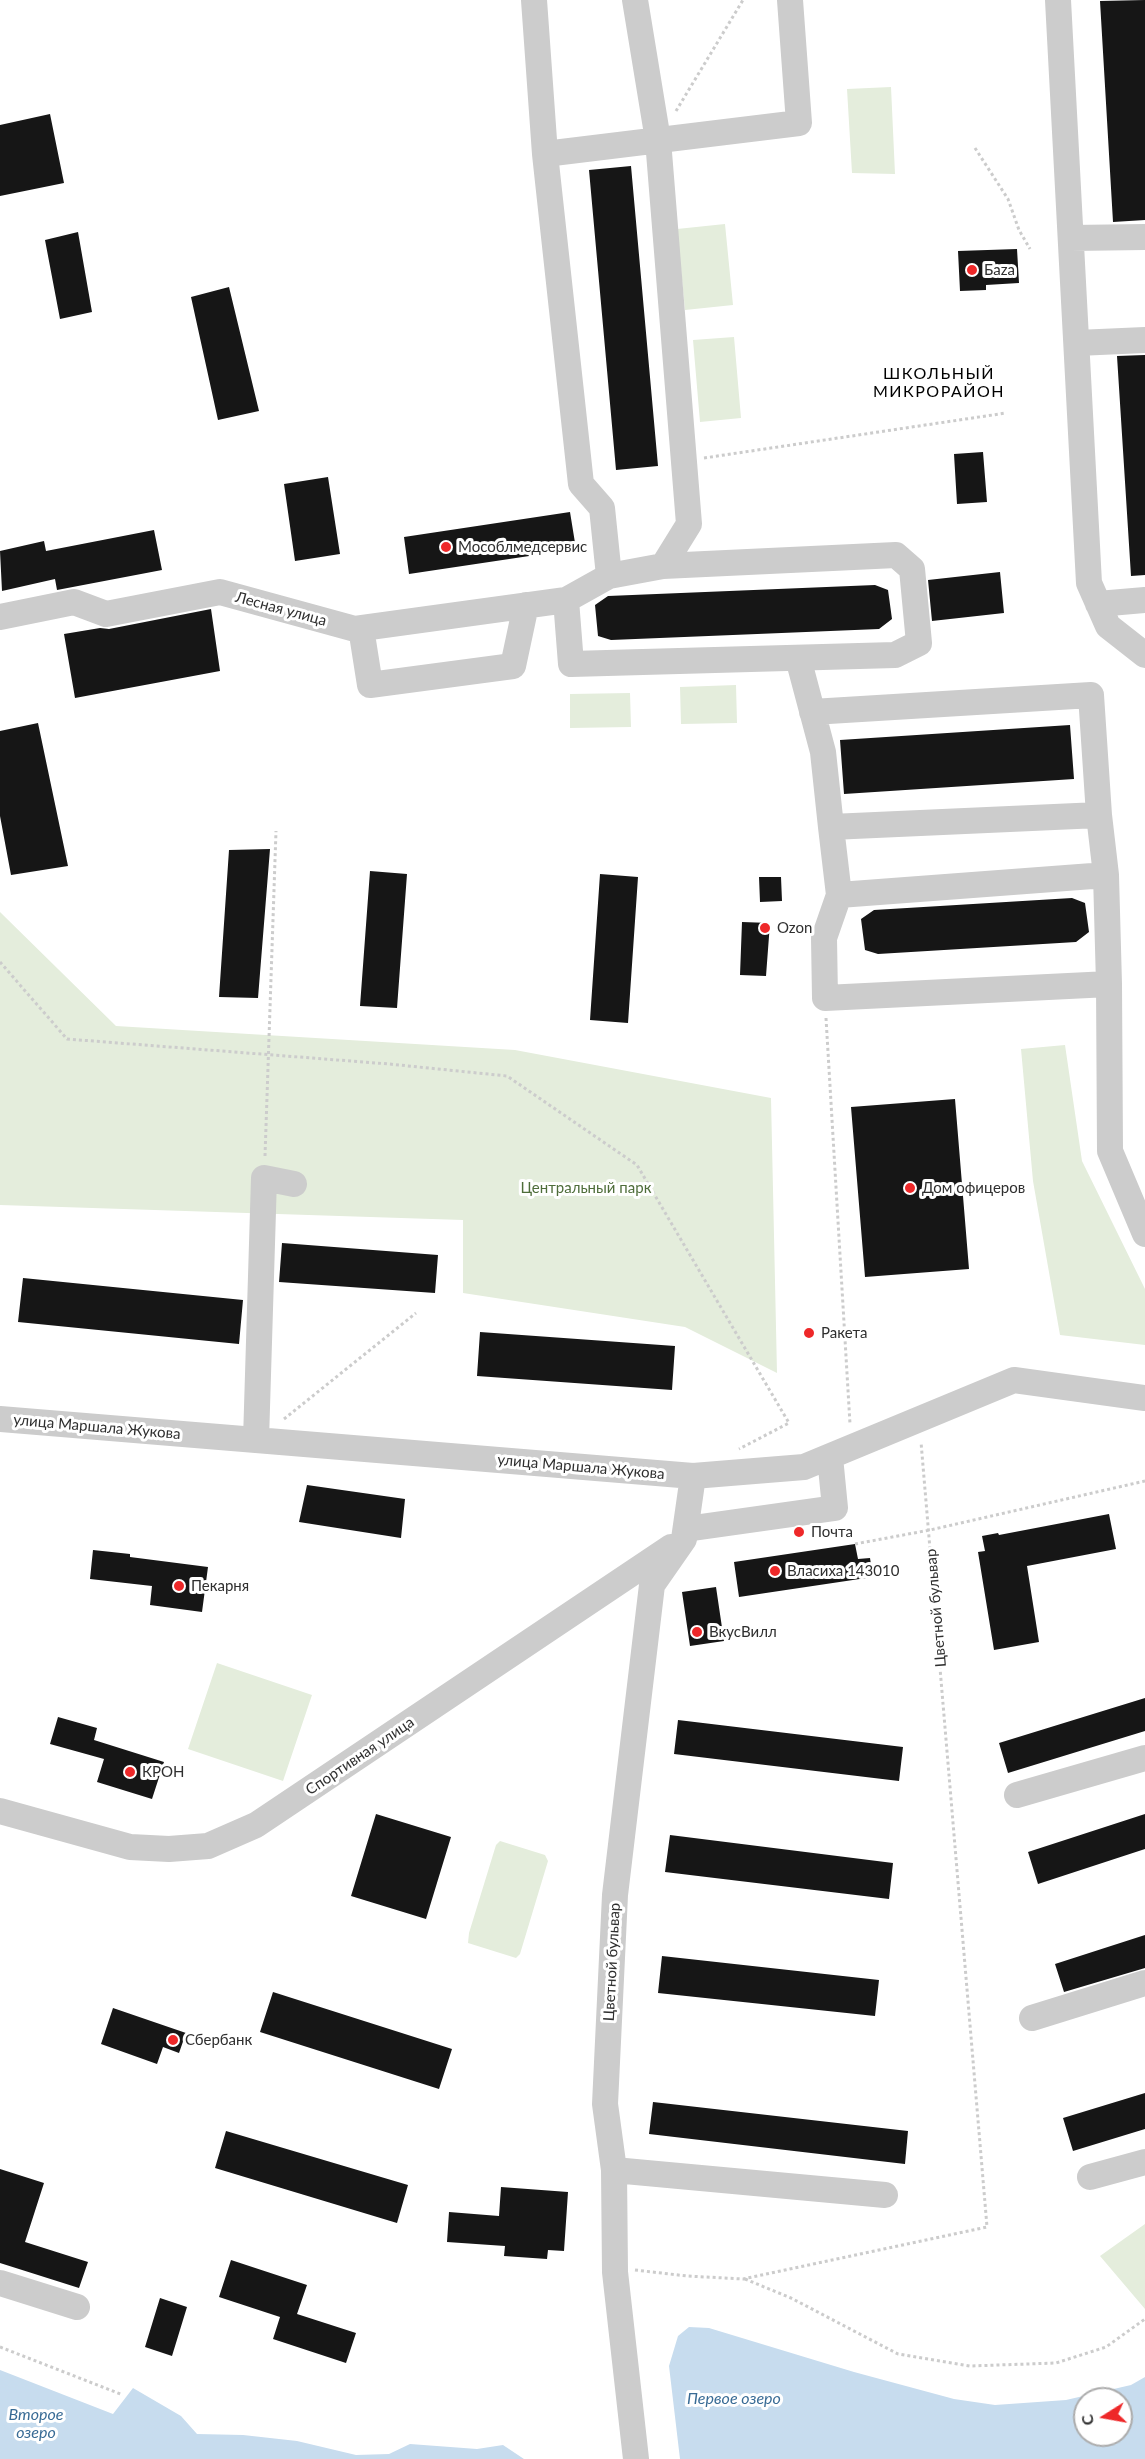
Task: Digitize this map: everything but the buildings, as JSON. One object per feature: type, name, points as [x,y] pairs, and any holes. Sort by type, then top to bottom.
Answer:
[{"type":"street","points":[[534,0],[545,154],[581,484],[602,508],[609,576]]},
{"type":"street","points":[[635,0],[658,140],[689,524],[663,567]]},
{"type":"street","points":[[545,154],[799,123],[790,0]]},
{"type":"street","points":[[1058,0],[1089,583],[1108,626],[1145,655]]},
{"type":"street","points":[[1071,238],[1145,237]]},
{"type":"street","points":[[1077,343],[1145,340]]},
{"type":"street","points":[[896,555],[912,569],[919,643],[895,655],[572,664],[566,600],[609,576],[663,567],[896,555]]},
{"type":"street","name":"Лесная улица","points":[[0,617],[74,602],[106,614],[220,592],[355,629],[566,600]]},
{"type":"street","points":[[1098,604],[1145,600]]},
{"type":"street","points":[[361,628],[370,685],[513,666],[526,605]]},
{"type":"street","points":[[798,658],[823,752],[839,895],[824,938],[825,998],[1109,984]]},
{"type":"street","points":[[812,712],[1091,695],[1099,815],[1106,875],[1110,1151],[1145,1234]]},
{"type":"street","points":[[831,827],[1099,815]]},
{"type":"street","points":[[839,895],[1106,875]]},
{"type":"street","points":[[256,1440],[264,1178],[294,1184]]},
{"type":"street","name":"улица Маршала Жукова","points":[[0,1419],[693,1476],[804,1467],[1014,1380],[1145,1398]]},
{"type":"street","points":[[685,1534],[835,1508],[841,1452]]},
{"type":"street","name":"Цветной бульвар","points":[[636,2459],[615,2272],[614,2170],[605,2104],[615,1895],[652,1585],[685,1534],[693,1476]]},
{"type":"street","name":"Спортивная улица","points":[[0,1811],[130,1847],[169,1849],[208,1846],[256,1825],[685,1534]]},
{"type":"street","points":[[1017,1795],[1145,1758]]},
{"type":"street","points":[[1032,2018],[1145,1983]]},
{"type":"street","points":[[1090,2177],[1145,2162]]},
{"type":"street","points":[[614,2170],[885,2195]]},
{"type":"street","points":[[0,2283],[76,2307]]},
{"type":"path","points":[[658,140],[743,0]]},
{"type":"path","points":[[975,148],[1008,199],[1019,230],[1030,249]]},
{"type":"path","points":[[684,461],[1006,413]]},
{"type":"path","points":[[264,1178],[276,831]]},
{"type":"path","points":[[0,962],[67,1039],[507,1076],[637,1165],[789,1423]]},
{"type":"path","points":[[825,998],[841,1452]]},
{"type":"path","points":[[277,1426],[416,1313]]},
{"type":"path","name":"Цветной бульвар","points":[[743,2279],[987,2227],[919,1419]]},
{"type":"path","points":[[855,1544],[930,1530],[1145,1481]]},
{"type":"path","points":[[615,2272],[630,2269],[687,2276],[743,2279],[791,2298],[898,2354],[970,2366],[1056,2362],[1106,2347],[1145,2319]]},
{"type":"path","points":[[0,2348],[123,2395]]},
{"type":"green space","points":[[891,87],[895,174],[852,173],[847,89]]},
{"type":"green space","points":[[725,224],[733,305],[685,310],[677,229]]},
{"type":"green space","points":[[734,337],[741,418],[700,422],[693,340]]},
{"type":"green space","points":[[736,685],[737,723],[681,724],[680,687]]},
{"type":"green space","points":[[630,693],[631,727],[570,728],[570,694]]},
{"type":"green space","name":"Центральный парк","points":[[0,912],[116,1026],[515,1050],[771,1098],[777,1373],[685,1327],[463,1293],[463,1220],[0,1205]]},
{"type":"green space","points":[[1065,1045],[1082,1161],[1145,1289],[1145,1345],[1060,1335],[1033,1181],[1021,1049]]},
{"type":"green space","points":[[217,1663],[312,1695],[283,1781],[188,1749]]},
{"type":"green space","points":[[500,1841],[545,1855],[548,1861],[520,1954],[516,1958],[468,1943],[496,1845]]},
{"type":"green space","points":[[1145,2224],[1145,2309],[1100,2256]]},
{"type":"water","name":"Первое озеро","points":[[689,2327],[709,2328],[854,2372],[954,2399],[995,2405],[1073,2398],[1073,2447],[1133,2447],[1133,2387],[1122,2387],[1145,2377],[1145,2459],[680,2459],[669,2366],[678,2336]]},
{"type":"water","name":"Второе озеро","points":[[0,2370],[113,2414],[133,2388],[181,2416],[197,2434],[243,2435],[297,2441],[356,2455],[389,2454],[410,2444],[477,2449],[503,2445],[524,2459],[0,2459]]},
{"type":"place","name":"Баza","points":[[972,270]]},
{"type":"place","name":"Мособлмедсервис","points":[[446,547]]},
{"type":"place","name":"Ozon","points":[[765,928]]},
{"type":"place","name":"Дом офицеров","points":[[910,1188]]},
{"type":"place","name":"Ракета","points":[[809,1333]]},
{"type":"place","name":"Почта","points":[[799,1532]]},
{"type":"place","name":"Власиха 143010","points":[[775,1571]]},
{"type":"place","name":"Пекарня","points":[[179,1586]]},
{"type":"place","name":"ВкусВилл","points":[[697,1632]]},
{"type":"place","name":"КРОН","points":[[130,1772]]},
{"type":"place","name":"Сбербанк","points":[[173,2040]]},
{"type":"district","name":"ШКОЛЬНЫЙ МИКРОРАЙОН","points":[[939,383]]}]
